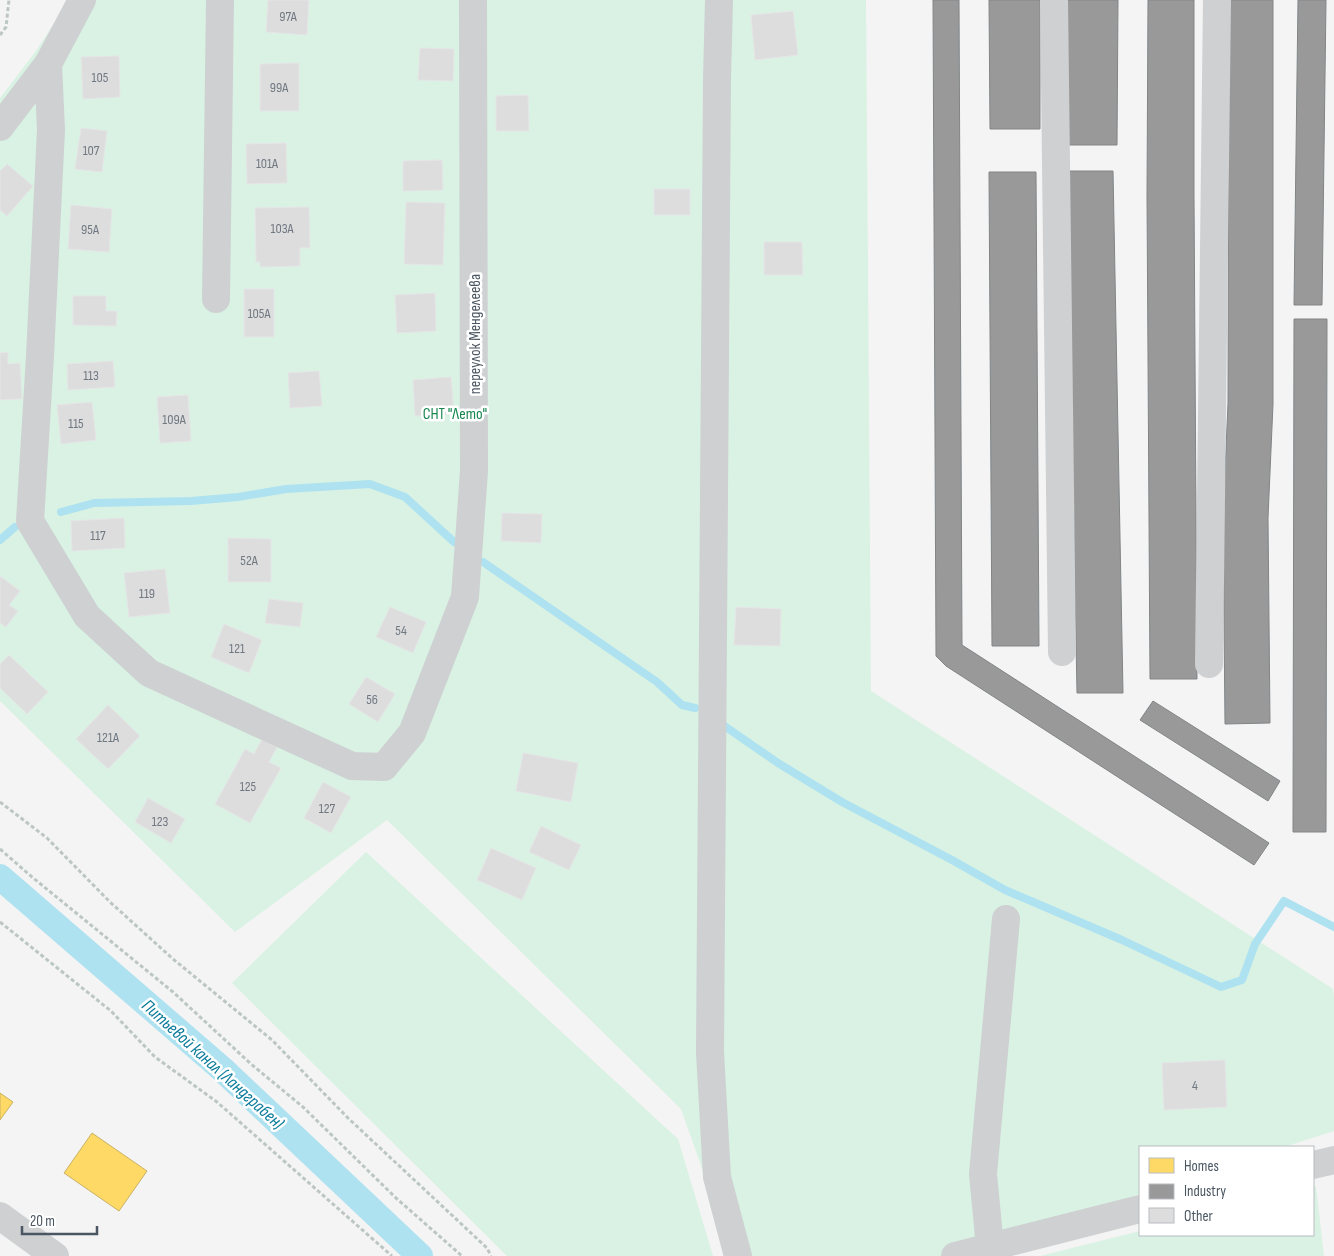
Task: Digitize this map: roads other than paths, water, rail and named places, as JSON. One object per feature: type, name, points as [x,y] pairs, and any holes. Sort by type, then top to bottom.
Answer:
[{"type":"street","points":[[0,127],[48,64],[82,0]]},
{"type":"street","points":[[216,298],[220,0]]},
{"type":"street","name":"переулок Менделеева","points":[[48,64],[51,130],[30,521],[87,616],[149,673],[352,766],[384,767],[412,733],[465,597],[474,471],[473,0]]},
{"type":"street","points":[[719,0],[710,1052],[717,1177],[738,1256]]},
{"type":"street","points":[[1054,0],[1062,652]]},
{"type":"street","points":[[1209,664],[1217,0]]},
{"type":"street","points":[[990,1247],[983,1174],[1006,919]]},
{"type":"street","points":[[1314,1165],[1334,1160]]},
{"type":"street","points":[[955,1256],[1139,1209]]},
{"type":"street","points":[[0,1216],[55,1256]]},
{"type":"waterway","points":[[61,512],[94,503],[191,501],[238,497],[286,489],[370,484],[405,497],[454,542]]},
{"type":"waterway","points":[[0,540],[15,527]]},
{"type":"waterway","points":[[483,562],[657,682],[682,705],[695,708]]},
{"type":"waterway","points":[[723,725],[778,763],[842,802],[1005,890],[1122,940],[1221,987],[1242,980],[1255,944],[1284,901],[1334,927]]},
{"type":"waterway","name":"Питьевой канал (Ландграбен)","points":[[0,877],[222,1069],[420,1256]]},
{"type":"park label","name":"СНТ \"Лето\"","points":[[455,413]]}]
